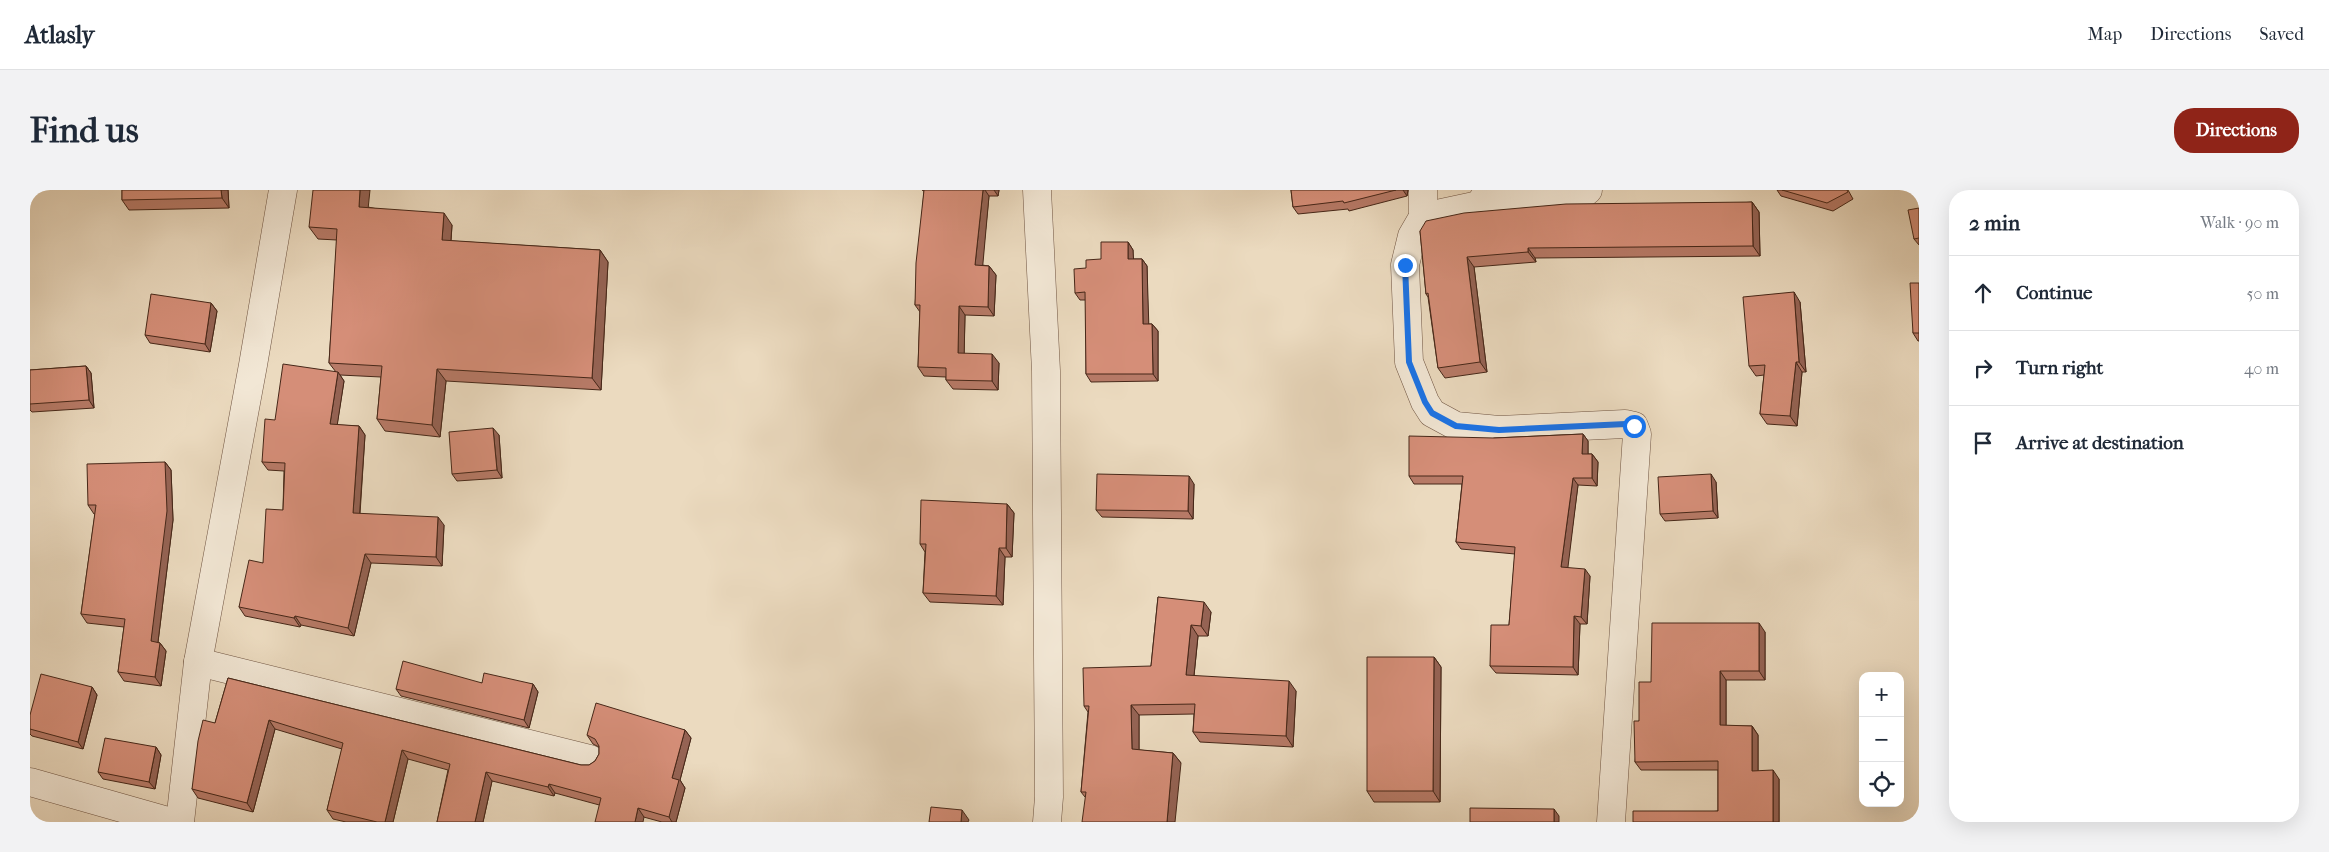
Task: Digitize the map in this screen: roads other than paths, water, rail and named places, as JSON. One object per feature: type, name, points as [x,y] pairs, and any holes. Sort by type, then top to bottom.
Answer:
[{"type":"street","points":[[180,822],[198,662],[253,365],[282,190]]},
{"type":"street","points":[[1037,190],[1046,371],[1050,797],[1047,822]]},
{"type":"street","points":[[1423,190],[1423,217],[1412,236],[1405,265],[1409,362],[1425,402],[1432,413],[1456,426],[1499,430],[1626,424],[1634,426],[1637,434],[1611,822]]},
{"type":"street","points":[[1423,217],[1471,208],[1479,205],[1487,194],[1562,201],[1584,194],[1588,190]]},
{"type":"street","points":[[198,662],[590,760]]},
{"type":"street","points":[[30,782],[171,822]]}]
